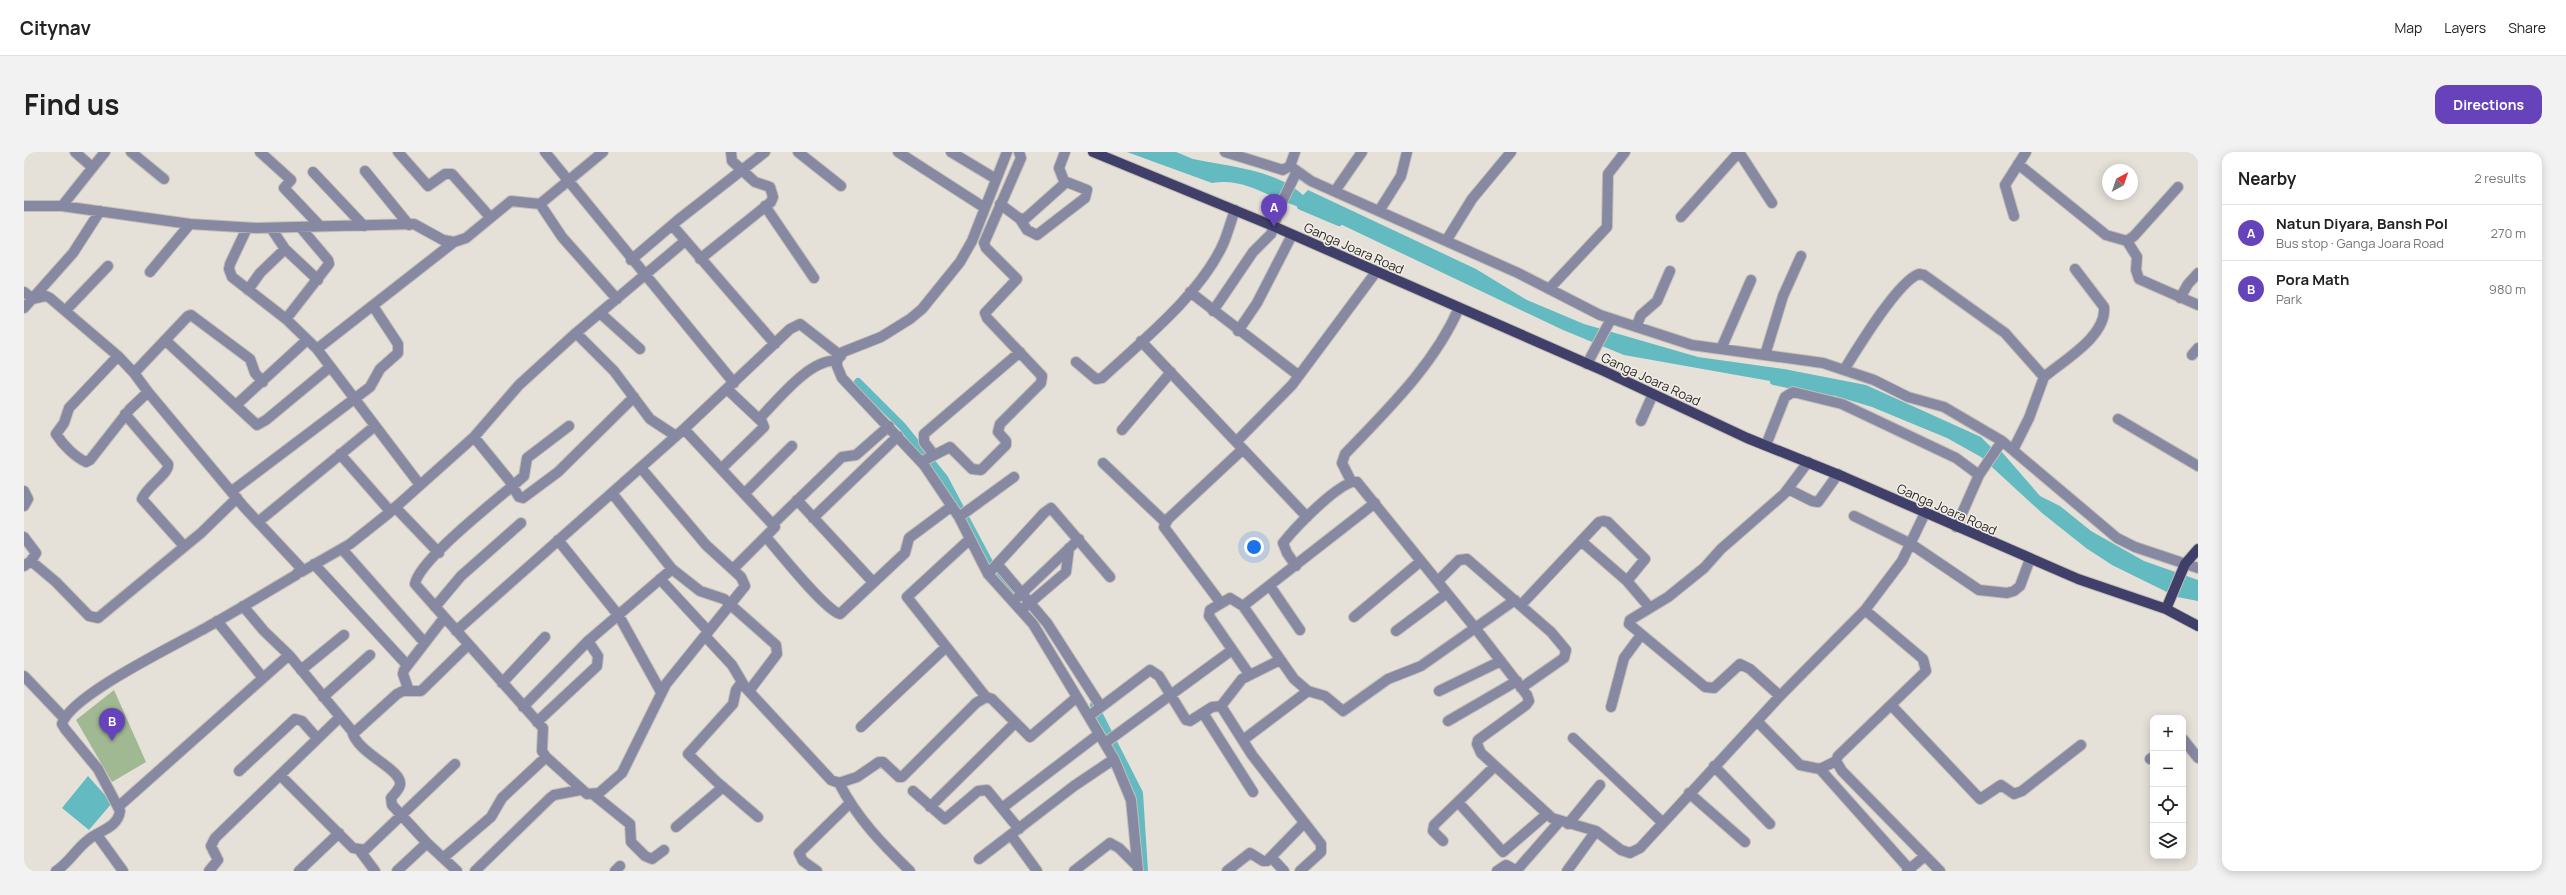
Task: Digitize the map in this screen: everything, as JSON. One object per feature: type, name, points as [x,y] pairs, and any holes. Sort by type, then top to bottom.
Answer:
[{"type":"main road","name":"Ganga Joara Road","points":[[1093,152],[1273,226],[1587,364],[1766,446],[1838,474],[1956,527],[2078,579],[2166,609],[2198,626]]},
{"type":"main road","points":[[2166,609],[2184,567],[2198,549]]},
{"type":"street","points":[[75,152],[92,167]]},
{"type":"street","points":[[62,206],[92,167],[106,152]]},
{"type":"street","points":[[131,152],[164,179]]},
{"type":"street","points":[[260,152],[291,180],[284,188],[319,225]]},
{"type":"street","points":[[398,152],[428,186],[445,174],[452,174],[490,217]]},
{"type":"street","points":[[545,152],[568,178],[730,386],[764,424],[762,430],[722,468]]},
{"type":"street","points":[[317,350],[454,242],[466,238],[511,201],[540,204],[568,178],[602,152]]},
{"type":"street","points":[[700,259],[765,206],[773,197],[770,187],[755,182],[732,161],[731,152]]},
{"type":"street","points":[[631,260],[672,225],[765,152]]},
{"type":"street","points":[[798,152],[841,186]]},
{"type":"street","points":[[898,152],[985,208]]},
{"type":"street","points":[[951,152],[996,179]]},
{"type":"street","points":[[1007,152],[985,208],[960,262],[922,309],[881,336],[848,349],[839,359],[838,371],[842,378],[889,426],[921,462],[959,517],[988,574],[1018,597]]},
{"type":"street","points":[[921,462],[950,447],[972,469],[976,471],[981,470],[1004,449],[1006,441],[998,432],[998,428],[1041,383],[1042,376],[985,313],[1017,279],[986,248],[984,243],[1021,158],[1019,152]]},
{"type":"street","points":[[1064,181],[1059,168],[1065,152]]},
{"type":"street","points":[[1225,152],[1283,170],[1294,168],[1311,181],[1446,241],[1611,318],[1636,327],[1684,343],[1823,363],[1874,380],[1908,398],[1944,407],[2002,441],[2117,538],[2134,547],[2184,567],[2198,568]]},
{"type":"street","points":[[1213,311],[1253,252],[1271,234],[1290,183],[1294,168],[1295,152]]},
{"type":"street","points":[[1335,191],[1362,152]]},
{"type":"street","points":[[1379,211],[1401,176],[1407,152]]},
{"type":"street","points":[[1446,241],[1472,199],[1511,152]]},
{"type":"street","points":[[1550,289],[1607,227],[1608,174],[1625,152]]},
{"type":"street","points":[[1681,217],[1739,152],[1772,203]]},
{"type":"street","points":[[2014,216],[2005,185],[2026,152]]},
{"type":"street","points":[[2018,164],[2106,235],[2127,241],[2137,257],[2136,270],[2139,279],[2198,305]]},
{"type":"street","points":[[365,171],[409,225]]},
{"type":"street","points":[[313,172],[364,226]]},
{"type":"street","points":[[1000,204],[1020,219],[1027,230],[1037,235],[1085,198],[1087,190],[1083,187],[1064,181]]},
{"type":"street","points":[[1020,219],[1031,214],[1062,185],[1064,181]]},
{"type":"street","points":[[2127,241],[2134,236],[2178,187]]},
{"type":"street","points":[[540,204],[562,237],[617,299]]},
{"type":"street","points":[[24,206],[62,206],[100,210],[190,224],[247,228],[301,228],[319,225],[409,225],[419,226],[439,238],[454,242]]},
{"type":"street","points":[[765,206],[814,278]]},
{"type":"street","points":[[24,308],[73,253],[100,210]]},
{"type":"street","points":[[1076,362],[1096,379],[1102,378],[1141,341],[1190,292],[1216,257],[1224,242],[1235,210]]},
{"type":"street","points":[[150,272],[190,224]]},
{"type":"street","points":[[672,225],[775,344]]},
{"type":"street","points":[[247,228],[229,269],[232,277],[286,319],[317,350],[420,485]]},
{"type":"street","points":[[271,228],[285,249],[318,280]]},
{"type":"street","points":[[286,319],[327,269],[328,260],[301,228]]},
{"type":"street","points":[[1238,331],[1260,298],[1292,235]]},
{"type":"street","points":[[56,871],[86,841],[97,835],[117,819],[119,815],[118,807],[98,769],[62,724],[64,718],[110,680],[217,621],[342,549],[393,509],[474,437],[519,385],[576,333],[685,241]]},
{"type":"street","points":[[248,290],[260,273],[285,249]]},
{"type":"street","points":[[1765,355],[1783,296],[1800,256]]},
{"type":"street","points":[[66,310],[108,266]]},
{"type":"street","points":[[2013,450],[2029,418],[2044,377],[2094,336],[2101,326],[2104,307],[2075,269]]},
{"type":"street","points":[[1636,327],[1641,314],[1657,300],[1670,271]]},
{"type":"street","points":[[1220,602],[1165,530],[1165,522],[1240,446],[1286,391],[1376,272]]},
{"type":"street","points":[[2180,298],[2188,284],[2198,273]]},
{"type":"street","points":[[1844,370],[1875,321],[1910,279],[1919,274],[1930,278],[2005,333],[2044,377]]},
{"type":"street","points":[[1721,349],[1751,280]]},
{"type":"street","points":[[24,292],[33,299]]},
{"type":"street","points":[[1190,292],[1238,331],[1298,375]]},
{"type":"street","points":[[33,299],[46,296],[66,310],[118,356],[134,373],[148,392],[258,522],[300,564],[301,572]]},
{"type":"street","points":[[24,537],[36,553],[28,564],[94,618],[102,616],[184,546],[235,495],[374,384],[380,369],[395,358],[400,349],[389,327],[373,306]]},
{"type":"street","points":[[1459,308],[1446,337],[1395,402],[1342,458],[1351,481],[1362,487],[1476,629],[1529,700],[1526,704],[1478,740],[1476,744],[1481,753],[1547,814],[1564,823],[1596,831],[1621,850],[1630,853],[1640,848],[1662,822],[1780,696],[1865,610],[1902,561],[1925,513]]},
{"type":"street","points":[[600,313],[640,349]]},
{"type":"street","points":[[134,373],[188,316],[196,317],[250,359],[255,373],[262,382]]},
{"type":"street","points":[[1587,364],[1611,318]]},
{"type":"street","points":[[456,631],[680,433],[790,329],[800,324],[839,359]]},
{"type":"street","points":[[576,333],[634,397],[650,419],[680,433],[722,468],[774,523]]},
{"type":"street","points":[[165,340],[236,405],[252,423],[261,424],[330,367]]},
{"type":"street","points":[[236,405],[307,340]]},
{"type":"street","points":[[1141,341],[1307,517]]},
{"type":"street","points":[[934,455],[924,442],[924,434],[1020,352]]},
{"type":"street","points":[[118,356],[69,408],[64,423],[56,434],[79,459],[86,462],[100,449],[125,414],[148,392]]},
{"type":"street","points":[[759,420],[803,375],[827,361],[839,359]]},
{"type":"street","points":[[1122,430],[1171,372]]},
{"type":"street","points":[[1766,446],[1785,397],[1793,392],[1842,404],[1956,458],[1978,475]]},
{"type":"street","points":[[1641,421],[1653,394]]},
{"type":"street","points":[[474,437],[513,486],[519,497],[528,497],[558,472],[634,397]]},
{"type":"street","points":[[125,414],[168,464],[166,472],[147,490],[142,499],[184,546]]},
{"type":"street","points":[[2118,418],[2198,466]]},
{"type":"street","points":[[258,522],[375,426]]},
{"type":"street","points":[[569,426],[527,458],[524,476],[458,532],[420,574],[415,584],[537,722],[545,734],[542,751],[546,756],[580,790],[594,795],[626,819],[632,828],[631,842],[645,856],[652,859],[664,850]]},
{"type":"street","points":[[733,570],[773,530],[774,523],[842,456],[856,456],[889,426]]},
{"type":"street","points":[[813,518],[898,436]]},
{"type":"street","points":[[1956,527],[1978,475],[1992,453],[2002,441]]},
{"type":"street","points":[[745,493],[792,446]]},
{"type":"street","points":[[340,454],[393,509],[439,553]]},
{"type":"street","points":[[1780,696],[1750,669],[1740,664],[1710,690],[1631,627],[1630,620],[1668,597],[1704,568],[1721,549],[1788,489],[1808,462]]},
{"type":"street","points":[[1103,463],[1165,522]]},
{"type":"street","points":[[594,795],[622,773],[661,692],[745,586],[741,577],[706,544],[641,468]]},
{"type":"street","points":[[1788,489],[1812,501],[1818,502],[1838,474]]},
{"type":"street","points":[[959,517],[1014,477]]},
{"type":"street","points":[[1296,566],[1286,553],[1283,543],[1307,517],[1345,484],[1351,481]]},
{"type":"street","points":[[24,491],[28,499],[24,506]]},
{"type":"street","points":[[612,493],[672,569],[700,590],[724,599],[731,604],[776,645],[778,650],[749,691]]},
{"type":"street","points":[[797,500],[873,582]]},
{"type":"street","points":[[1243,606],[1375,503]]},
{"type":"street","points":[[766,537],[835,613],[840,614],[844,612],[905,552],[909,538],[952,506]]},
{"type":"street","points":[[988,574],[998,565],[1044,513],[1051,508],[1110,577]]},
{"type":"street","points":[[1854,516],[1911,544],[1979,590],[2007,594],[2014,591],[2020,586],[2030,559]]},
{"type":"street","points":[[1249,674],[1209,616],[1210,610],[1220,602],[1230,598],[1243,606],[1294,679],[1308,691],[1325,696],[1343,711],[1388,680],[1421,666],[1518,603],[1599,522],[1608,522],[1645,559],[1627,581]]},
{"type":"street","points":[[435,607],[461,576],[521,524]]},
{"type":"street","points":[[970,539],[907,597],[945,648],[986,697],[992,699],[1030,737],[1077,697]]},
{"type":"street","points":[[1018,597],[1079,539]]},
{"type":"street","points":[[558,540],[619,616],[661,692]]},
{"type":"street","points":[[1581,541],[1627,581],[1650,608]]},
{"type":"street","points":[[1026,606],[1066,572],[1069,548]]},
{"type":"street","points":[[342,549],[424,642]]},
{"type":"street","points":[[1438,581],[1463,558],[1551,632],[1566,650],[1566,655],[1519,685],[1448,722]]},
{"type":"street","points":[[1354,617],[1421,561]]},
{"type":"street","points":[[314,564],[407,665]]},
{"type":"street","points":[[998,565],[1018,597],[1051,629],[1095,711],[1100,734],[1109,740],[1114,759],[1133,807],[1137,869]]},
{"type":"street","points":[[523,707],[588,642],[672,569]]},
{"type":"street","points":[[660,579],[732,665],[749,691],[813,763],[831,780],[839,783],[857,777],[879,762],[883,762],[899,777],[902,777],[976,703],[986,697]]},
{"type":"street","points":[[1270,586],[1300,630]]},
{"type":"street","points":[[1396,631],[1447,593]]},
{"type":"street","points":[[243,606],[264,631],[289,655],[352,731],[356,741],[365,751],[396,773],[400,780],[399,788],[390,801],[427,843],[458,871]]},
{"type":"street","points":[[1026,606],[1038,631],[1077,697],[1095,711]]},
{"type":"street","points":[[1820,769],[1836,761],[1838,756],[1892,706],[1926,671],[1926,665],[1923,659],[1865,610]]},
{"type":"street","points":[[409,691],[403,674],[407,665],[444,618]]},
{"type":"street","points":[[217,621],[263,678]]},
{"type":"street","points":[[301,670],[344,635]]},
{"type":"street","points":[[1611,707],[1624,658],[1641,635]]},
{"type":"street","points":[[502,684],[545,637]]},
{"type":"street","points":[[537,722],[597,666],[598,656],[588,642]]},
{"type":"street","points":[[352,731],[359,730],[397,694],[409,691],[421,691],[468,645]]},
{"type":"street","points":[[860,727],[945,648]]},
{"type":"street","points":[[1109,740],[1232,650]]},
{"type":"street","points":[[118,807],[289,655]]},
{"type":"street","points":[[323,697],[370,655]]},
{"type":"street","points":[[1221,706],[1237,684],[1249,674],[1280,660]]},
{"type":"street","points":[[1439,691],[1501,661]]},
{"type":"street","points":[[1095,711],[1150,670],[1159,676],[1186,720],[1190,722],[1212,706],[1221,706]]},
{"type":"street","points":[[24,676],[64,718]]},
{"type":"street","points":[[742,682],[736,690],[733,704],[688,754],[691,759],[758,817]]},
{"type":"street","points":[[1243,740],[1308,691]]},
{"type":"street","points":[[1221,706],[1243,740],[1322,847],[1321,852],[1300,871]]},
{"type":"street","points":[[1892,706],[1980,799],[2001,785],[2014,794],[2022,792],[2081,745]]},
{"type":"street","points":[[1203,714],[1253,792]]},
{"type":"street","points":[[209,871],[218,860],[211,846],[215,838],[281,776],[316,737],[340,717]]},
{"type":"street","points":[[239,771],[295,719],[302,721],[316,737]]},
{"type":"street","points":[[1757,721],[1800,765],[1820,769],[1909,870],[1925,856]]},
{"type":"street","points":[[930,807],[1015,723]]},
{"type":"street","points":[[1002,808],[1100,734]]},
{"type":"street","points":[[1573,738],[1662,822]]},
{"type":"street","points":[[2186,743],[2197,756]]},
{"type":"street","points":[[443,858],[492,817],[502,798],[546,756]]},
{"type":"street","points":[[979,859],[1074,786],[1114,759]]},
{"type":"street","points":[[1836,761],[1842,771],[1940,871]]},
{"type":"street","points":[[360,851],[365,850],[374,843],[401,814],[455,764]]},
{"type":"street","points":[[1443,841],[1433,831],[1432,827],[1495,766]]},
{"type":"street","points":[[1714,766],[1770,824]]},
{"type":"street","points":[[281,776],[353,848],[360,851],[375,871]]},
{"type":"street","points":[[839,783],[850,803],[878,840],[910,871]]},
{"type":"street","points":[[1498,871],[1506,865],[1517,871],[1600,785]]},
{"type":"street","points":[[676,827],[723,787]]},
{"type":"street","points":[[913,791],[930,807],[945,818],[983,789],[1002,808],[1037,871]]},
{"type":"street","points":[[475,871],[554,795],[580,790]]},
{"type":"street","points":[[1689,793],[1745,842]]},
{"type":"street","points":[[1458,802],[1503,852],[1547,814]]},
{"type":"street","points":[[817,871],[803,861],[799,853],[850,803]]},
{"type":"street","points":[[1226,871],[1250,852],[1263,861],[1272,858],[1304,823]]},
{"type":"street","points":[[1567,871],[1596,831]]},
{"type":"street","points":[[299,871],[339,833]]},
{"type":"street","points":[[97,835],[123,871]]},
{"type":"street","points":[[397,871],[427,843]]},
{"type":"street","points":[[1074,871],[1110,843],[1119,848],[1137,869]]},
{"type":"street","points":[[1272,858],[1284,871]]},
{"type":"green space","points":[[114,690],[146,762],[112,782],[76,720]]},
{"type":"water","points":[[1127,152],[1176,152],[1193,159],[1266,174],[1280,180],[1303,195],[1308,190],[1476,269],[1527,300],[1584,324],[1698,357],[1784,369],[1866,385],[1981,437],[1991,447],[2001,451],[2040,496],[2060,506],[2091,531],[2144,561],[2198,580],[2198,601],[2177,597],[2112,565],[2086,548],[2042,513],[1981,457],[1947,438],[1872,407],[1809,388],[1624,355],[1563,330],[1317,213],[1242,184],[1223,182],[1212,183]]},
{"type":"water","points":[[88,776],[112,803],[89,830],[62,808]]},
{"type":"waterway","points":[[1301,206],[1339,222]]},
{"type":"waterway","points":[[1774,381],[1830,393]]},
{"type":"waterway","points":[[858,382],[902,426],[944,478],[993,570],[1022,601]]},
{"type":"waterway","points":[[1094,705],[1139,793],[1144,871]]},
{"type":"place","name":"Natun Diyara, Bansh Pol","points":[[1274,227]]},
{"type":"place","name":"Pora Math","points":[[112,741]]}]
